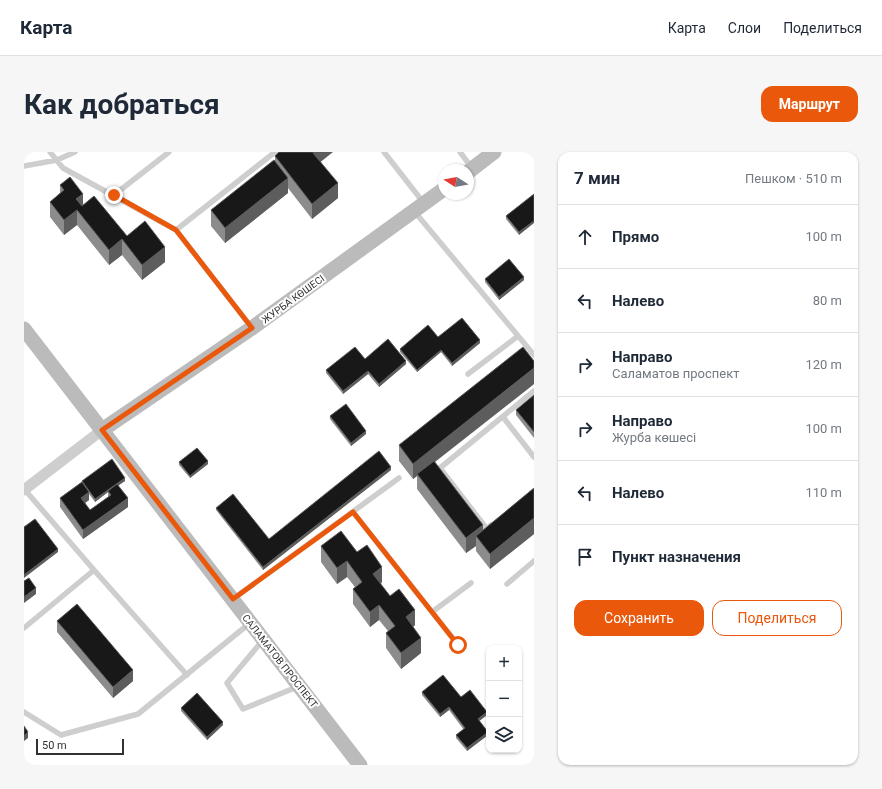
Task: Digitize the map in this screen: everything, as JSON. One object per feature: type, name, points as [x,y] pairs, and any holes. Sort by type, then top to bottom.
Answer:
[{"type":"street","points":[[474,167],[494,152]]},
{"type":"street","name":"ЖУРБА КӨШЕСІ","points":[[24,490],[102,430],[252,328],[438,194]]},
{"type":"street","name":"САЛАМАТОВ ПРОСПЕКТ","points":[[24,329],[360,765]]},
{"type":"lane","points":[[50,152],[63,168],[176,230],[252,328]]},
{"type":"lane","points":[[24,166],[57,160],[75,152]]},
{"type":"lane","points":[[114,195],[169,152]]},
{"type":"lane","points":[[176,230],[275,152]]},
{"type":"lane","points":[[384,152],[420,207],[534,355]]},
{"type":"lane","points":[[460,152],[467,164]]},
{"type":"lane","points":[[468,374],[518,336]]},
{"type":"lane","points":[[499,520],[487,529],[440,468],[534,391]]},
{"type":"lane","points":[[503,417],[534,457]]},
{"type":"lane","points":[[233,599],[399,478]]},
{"type":"lane","points":[[24,490],[187,675]]},
{"type":"lane","points":[[353,512],[458,645]]},
{"type":"lane","points":[[507,584],[534,561]]},
{"type":"lane","points":[[24,628],[94,570]]},
{"type":"lane","points":[[432,612],[471,582]]},
{"type":"lane","points":[[24,712],[60,735],[138,714],[251,623]]},
{"type":"lane","points":[[264,639],[227,683],[243,709],[299,686]]},
{"type":"building","points":[[279,152],[314,152],[313,153],[338,183],[312,204],[275,156]]},
{"type":"building","points":[[274,160],[288,178],[225,228],[211,210]]},
{"type":"building","points":[[70,177],[83,194],[76,199],[82,206],[94,196],[127,236],[145,221],[165,247],[142,265],[122,239],[109,250],[77,210],[64,220],[50,202],[64,190],[60,185]]},
{"type":"building","points":[[534,194],[534,221],[519,232],[506,216]]},
{"type":"building","points":[[509,259],[524,277],[499,297],[485,279]]},
{"type":"building","points":[[462,318],[480,340],[452,363],[441,350],[417,370],[400,349],[428,325],[438,337]]},
{"type":"building","points":[[388,339],[406,361],[379,384],[368,371],[343,391],[326,370],[355,347],[365,359]]},
{"type":"building","points":[[523,347],[534,361],[534,368],[413,464],[399,445]]},
{"type":"building","points":[[534,395],[534,432],[516,410]]},
{"type":"building","points":[[346,404],[366,431],[351,443],[330,416]]},
{"type":"building","points":[[197,448],[208,461],[190,476],[179,462]]},
{"type":"building","points":[[379,451],[391,467],[263,567],[216,508],[233,494],[269,539]]},
{"type":"building","points":[[112,459],[125,478],[95,499],[82,481]]},
{"type":"building","points":[[434,461],[483,525],[466,538],[417,474]]},
{"type":"building","points":[[82,482],[89,492],[81,498],[90,510],[111,495],[108,491],[117,484],[128,498],[83,530],[60,498]]},
{"type":"building","points":[[534,488],[534,518],[490,554],[476,536]]},
{"type":"building","points":[[35,519],[58,549],[24,575],[24,527]]},
{"type":"building","points":[[341,531],[357,552],[367,545],[382,567],[373,574],[390,596],[399,589],[415,610],[406,617],[421,638],[401,653],[386,633],[395,626],[379,605],[370,612],[353,589],[362,582],[347,561],[337,568],[321,546]]},
{"type":"building","points":[[29,578],[36,588],[24,597],[24,581]]},
{"type":"building","points":[[77,604],[133,670],[113,687],[57,621]]},
{"type":"building","points":[[443,675],[461,697],[470,690],[486,711],[486,713],[478,719],[486,729],[486,734],[467,748],[456,735],[465,728],[449,707],[440,714],[422,692]]},
{"type":"building","points":[[197,693],[223,722],[207,737],[181,708]]},
{"type":"building","points":[[24,726],[28,732],[24,736]]},
{"type":"route","points":[[114,195],[176,230],[252,328],[102,430],[233,599],[353,512],[458,645]]}]
